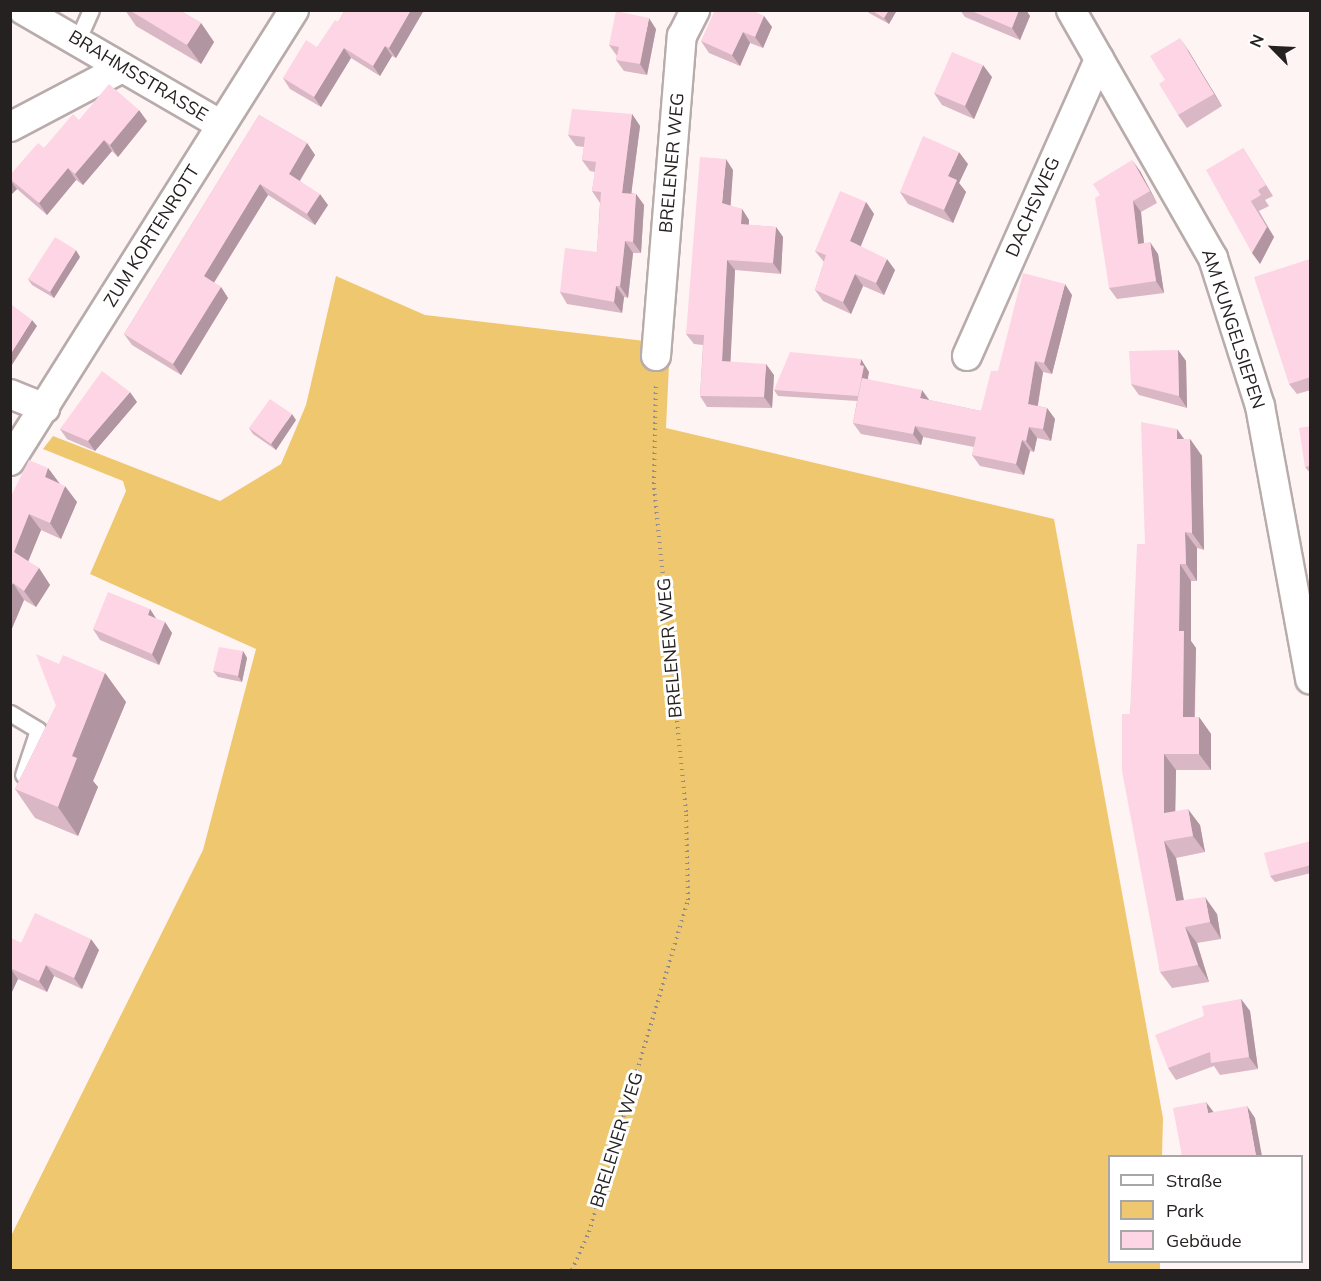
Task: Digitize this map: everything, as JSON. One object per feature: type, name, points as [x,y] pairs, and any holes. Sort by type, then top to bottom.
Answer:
[{"type":"street","name":"BRAHMSSTRASSE","points":[[23,10],[78,39],[122,68],[221,125]]},
{"type":"street","name":"ZUM KORTENROTT","points":[[10,461],[294,10]]},
{"type":"street","name":"BRELENER WEG","points":[[656,356],[682,36],[695,10]]},
{"type":"street","name":"AM KUNGELSIEPEN","points":[[1071,10],[1213,258],[1260,406],[1311,679]]},
{"type":"street","name":"DACHSWEG","points":[[967,356],[1099,59]]},
{"type":"street","points":[[10,127],[122,68]]},
{"type":"street","points":[[10,394],[45,408]]},
{"type":"lane","points":[[78,39],[91,10]]},
{"type":"lane","points":[[10,713],[38,730],[17,790]]},
{"type":"path","name":"BRELENER WEG","points":[[572,1270],[589,1232],[688,900],[686,812],[654,484],[656,356]]},
{"type":"green space","points":[[336,276],[425,315],[670,344],[666,428],[1054,519],[1163,1118],[1162,1155],[1108,1155],[1108,1263],[1160,1263],[1160,1270],[11,1270],[10,1238],[203,850],[256,649],[90,574],[126,491],[123,481],[43,449],[53,436],[220,501],[281,464],[306,405]]},
{"type":"building","points":[[129,10],[179,10],[201,23],[187,45]]},
{"type":"building","points":[[345,10],[411,10],[389,48],[385,46],[373,66],[344,48],[314,97],[283,78],[306,40],[317,47],[335,20],[338,22]]},
{"type":"building","points":[[715,10],[752,10],[764,16],[755,37],[743,32],[732,55],[701,41]]},
{"type":"building","points":[[871,10],[889,10],[884,18]]},
{"type":"building","points":[[969,10],[1019,10],[1012,28]]},
{"type":"building","points":[[616,11],[649,18],[640,64],[616,60],[619,47],[609,45]]},
{"type":"building","points":[[1180,38],[1214,94],[1178,115],[1159,84],[1165,80],[1150,56]]},
{"type":"building","points":[[952,52],[983,65],[965,106],[934,93]]},
{"type":"building","points":[[109,84],[139,110],[110,145],[104,140],[75,174],[68,168],[39,203],[10,179],[10,175],[38,143],[44,148],[73,114],[79,120]]},
{"type":"building","points":[[572,109],[632,114],[622,193],[636,194],[633,242],[625,241],[620,286],[616,286],[614,302],[560,292],[565,248],[597,252],[601,192],[592,191],[596,162],[582,160],[585,137],[568,135]]},
{"type":"building","points":[[259,115],[307,143],[289,174],[320,194],[307,214],[260,184],[204,276],[221,287],[173,364],[124,334]]},
{"type":"building","points":[[923,136],[959,152],[948,176],[957,180],[944,210],[900,192]]},
{"type":"building","points":[[1243,148],[1266,185],[1258,190],[1261,195],[1251,201],[1267,227],[1252,253],[1206,170]]},
{"type":"building","points":[[700,157],[726,159],[722,203],[742,209],[741,224],[776,227],[773,263],[727,260],[722,361],[766,364],[764,397],[700,396],[704,335],[686,334]]},
{"type":"building","points":[[1132,160],[1150,191],[1133,201],[1138,244],[1150,242],[1156,281],[1109,288],[1095,198],[1100,195],[1093,184]]},
{"type":"building","points":[[840,191],[866,202],[850,241],[887,259],[876,283],[855,274],[843,302],[815,290],[826,255],[815,251]]},
{"type":"building","points":[[55,237],[76,250],[50,292],[28,279]]},
{"type":"building","points":[[1310,259],[1311,377],[1289,384],[1254,277]]},
{"type":"building","points":[[1023,273],[1065,284],[1044,363],[1035,361],[1028,404],[1047,408],[1043,429],[1029,427],[1026,441],[1022,440],[1016,464],[972,455],[976,437],[915,426],[913,434],[853,423],[862,378],[922,390],[920,398],[981,411],[991,371],[998,371]]},
{"type":"building","points":[[12,305],[32,320],[10,355],[10,307]]},
{"type":"building","points":[[1178,350],[1179,396],[1131,384],[1129,351]]},
{"type":"building","points":[[790,352],[861,359],[860,365],[864,366],[858,396],[774,390]]},
{"type":"building","points":[[102,371],[130,392],[88,441],[60,429]]},
{"type":"building","points":[[270,399],[292,414],[271,444],[249,428]]},
{"type":"building","points":[[1141,422],[1177,429],[1177,439],[1190,439],[1192,533],[1185,532],[1186,564],[1180,564],[1179,631],[1184,631],[1183,717],[1199,717],[1199,754],[1164,754],[1164,813],[1188,809],[1193,836],[1164,841],[1176,901],[1205,897],[1210,922],[1185,927],[1198,965],[1160,972],[1122,771],[1122,714],[1130,714],[1137,544],[1145,544]]},
{"type":"building","points":[[1311,426],[1311,465],[1305,467],[1299,428]]},
{"type":"building","points":[[29,460],[48,468],[45,477],[65,486],[50,523],[29,514],[14,552],[39,568],[24,591],[13,583],[10,589],[10,498]]},
{"type":"building","points":[[108,592],[150,609],[148,615],[165,622],[152,654],[93,629]]},
{"type":"building","points":[[219,647],[243,651],[238,676],[213,671]]},
{"type":"building","points":[[36,654],[59,664],[63,655],[105,673],[72,756],[77,758],[58,807],[15,789],[56,706]]},
{"type":"building","points":[[1311,841],[1311,865],[1270,876],[1264,853]]},
{"type":"building","points":[[35,913],[91,939],[74,978],[46,965],[39,981],[10,968],[10,938],[21,943]]},
{"type":"building","points":[[1241,999],[1249,1057],[1211,1063],[1210,1052],[1168,1068],[1155,1035],[1204,1016],[1202,1006]]},
{"type":"building","points":[[1206,1102],[1208,1113],[1247,1106],[1256,1155],[1182,1155],[1173,1108]]}]
